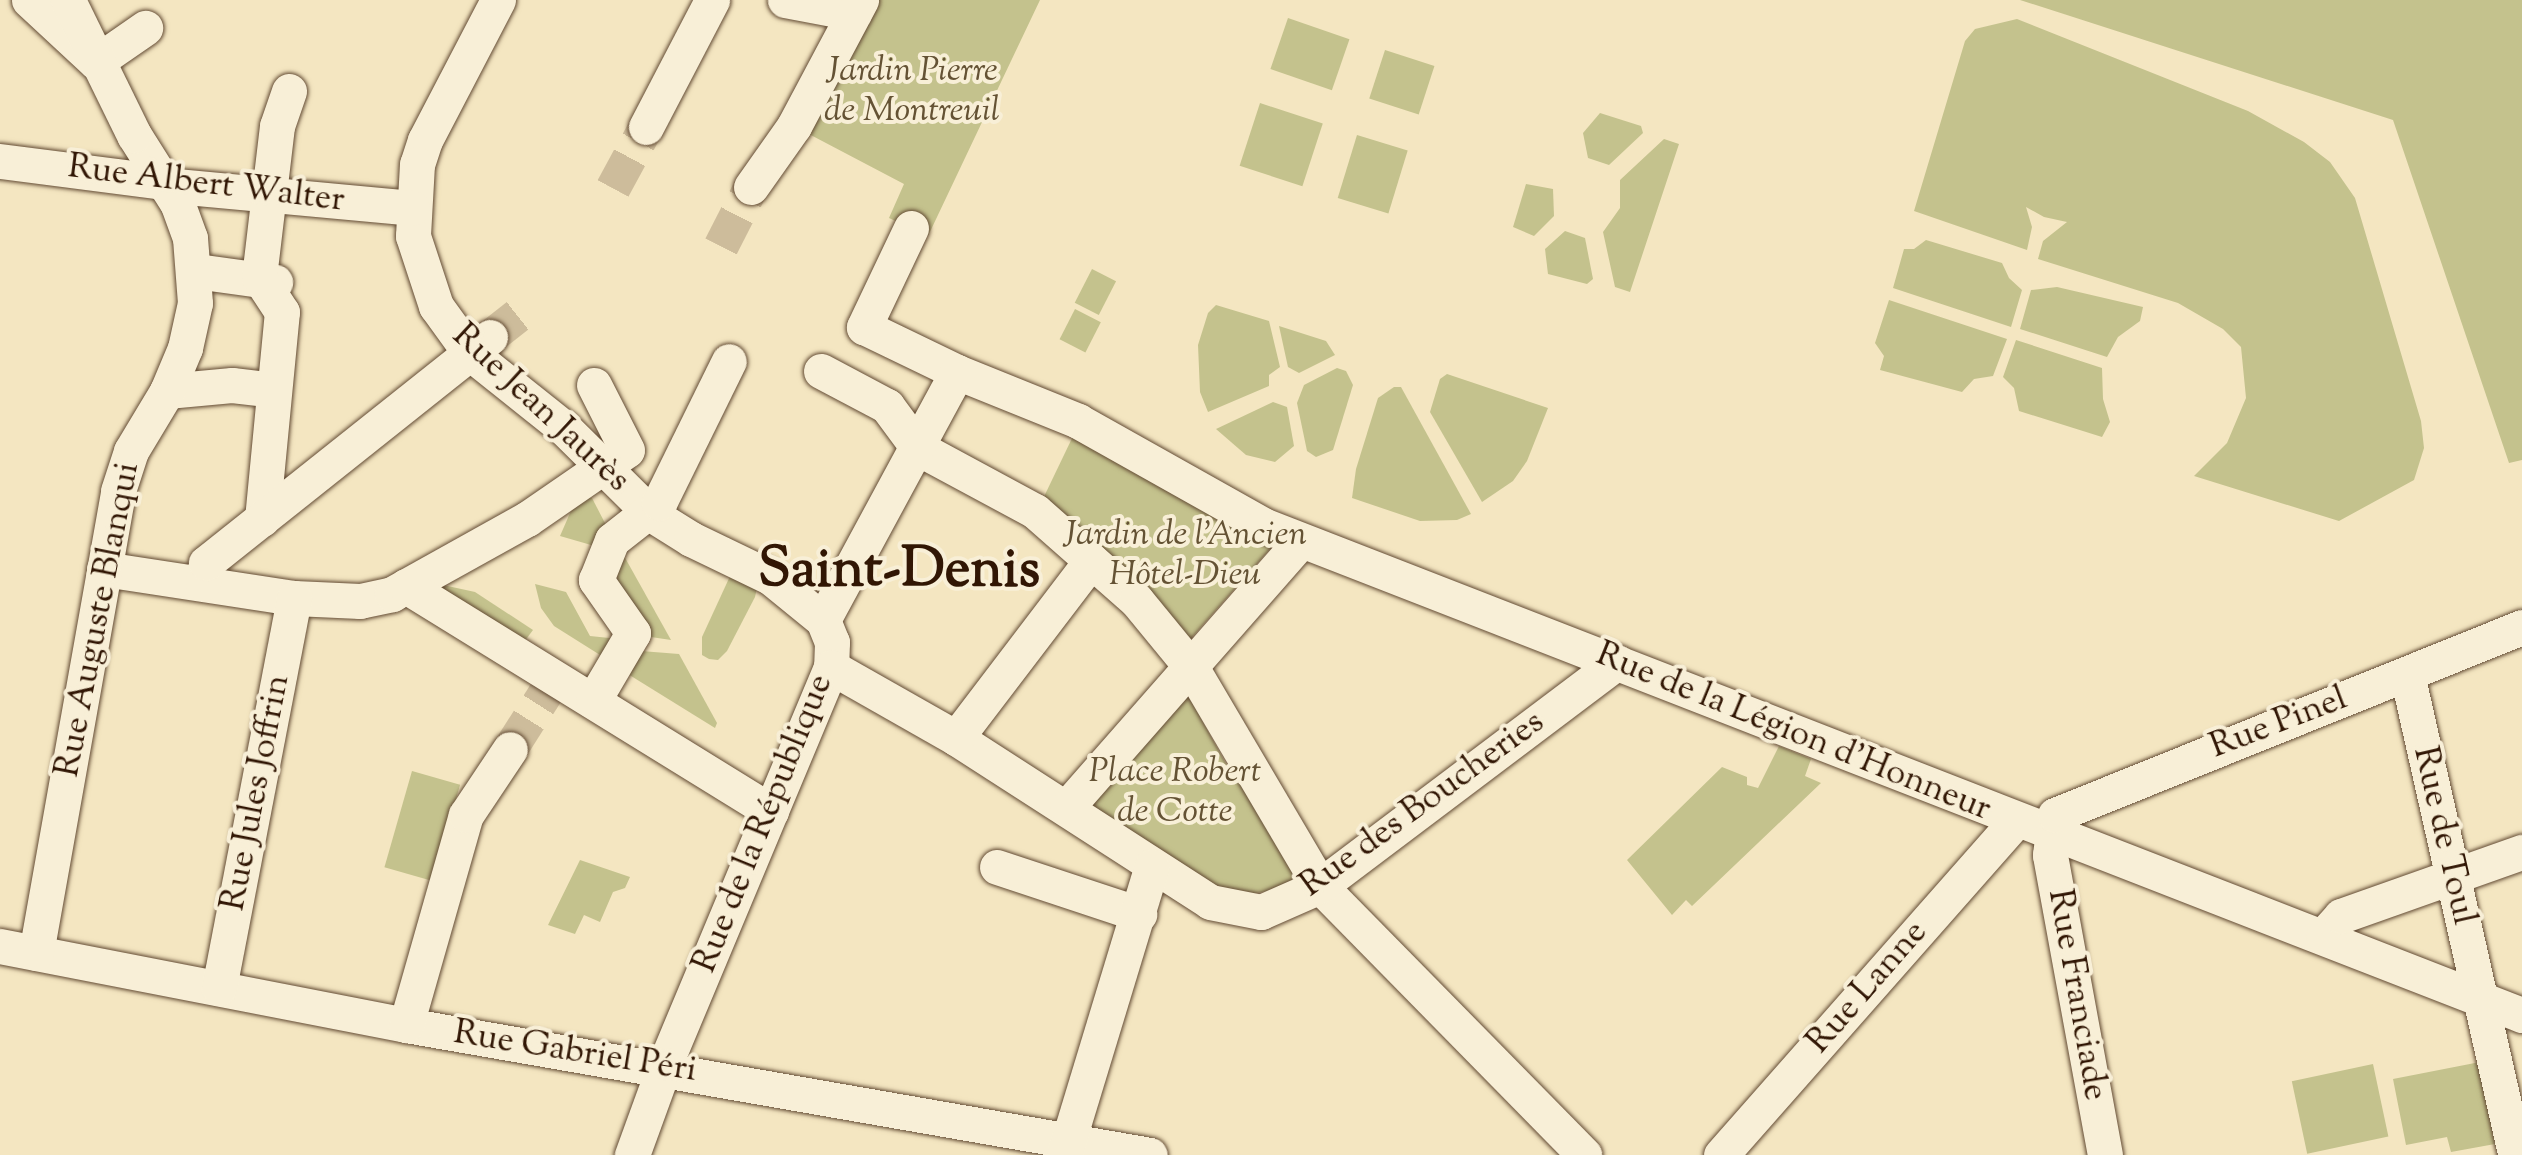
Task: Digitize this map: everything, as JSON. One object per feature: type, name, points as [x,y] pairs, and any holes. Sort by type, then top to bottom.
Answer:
[{"type":"street","points":[[29,0],[96,62]]},
{"type":"street","points":[[68,0],[96,62]]},
{"type":"street","name":"Rue Jean Jaurès","points":[[498,0],[425,140],[412,208],[413,236],[426,283],[450,328],[480,344],[651,514],[691,539],[770,576],[823,620]]},
{"type":"street","points":[[646,127],[712,0]]},
{"type":"street","points":[[751,187],[794,126],[857,6],[785,0]]},
{"type":"street","points":[[96,62],[145,28]]},
{"type":"street","name":"Rue Auguste Blanqui","points":[[36,953],[118,491],[132,451],[167,391],[185,348],[195,304],[196,270],[190,238],[96,62]]},
{"type":"street","points":[[262,520],[282,312],[267,280],[269,195],[276,126],[289,91]]},
{"type":"street","name":"Rue Albert Walter","points":[[0,161],[269,195],[412,208]]},
{"type":"street","name":"Rue de la Légion d'Honneur","points":[[911,228],[864,327],[958,372],[1078,421],[1300,542],[2522,1015]]},
{"type":"street","points":[[196,270],[267,280]]},
{"type":"street","points":[[204,583],[206,563],[480,344]]},
{"type":"street","points":[[593,701],[633,633],[596,580],[612,540],[651,514],[729,360]]},
{"type":"street","points":[[821,370],[887,406],[918,448],[1035,512],[1136,600],[1191,668],[1320,886],[1584,1155]]},
{"type":"street","name":"Rue de la République","points":[[632,1155],[664,1067],[831,667],[832,642],[823,620],[958,372]]},
{"type":"street","points":[[104,569],[294,598],[360,600],[406,586],[604,470],[627,450],[594,385]]},
{"type":"street","points":[[167,391],[232,386],[274,390]]},
{"type":"street","points":[[1067,808],[1300,542]]},
{"type":"street","points":[[956,738],[1091,560]]},
{"type":"street","points":[[406,586],[771,811]]},
{"type":"street","name":"Rue Jules Joffrin","points":[[220,988],[294,598]]},
{"type":"street","name":"Rue Pinel","points":[[2050,834],[2055,815],[2069,806],[2522,627]]},
{"type":"street","name":"Rue des Boucheries","points":[[831,667],[956,738],[1210,902],[1261,912],[1320,886],[1616,662]]},
{"type":"street","name":"Rue de Toul","points":[[2407,674],[2515,1155]]},
{"type":"street","points":[[406,1026],[466,815],[510,749]]},
{"type":"street","name":"Rue Lanne","points":[[1721,1155],[2015,821]]},
{"type":"street","name":"Rue Franciade","points":[[2050,834],[2050,855],[2105,1155]]},
{"type":"street","points":[[2323,936],[2342,916],[2522,852]]},
{"type":"street","points":[[1068,1148],[1152,866]]},
{"type":"street","points":[[997,867],[1138,914]]},
{"type":"street","name":"Rue Gabriel Péri","points":[[0,946],[406,1026],[664,1067],[1068,1148],[1150,1155]]},
{"type":"green space","name":"Jardin Pierre de Montreuil","points":[[873,0],[1040,0],[928,236],[889,218],[904,184],[805,132]]},
{"type":"green space","points":[[2020,0],[2522,0],[2522,460],[2509,463],[2393,120]]},
{"type":"green space","points":[[1288,18],[1349,39],[1332,90],[1270,69]]},
{"type":"green space","points":[[2017,19],[2248,111],[2304,142],[2330,162],[2355,198],[2421,421],[2424,448],[2414,480],[2339,521],[2194,476],[2227,443],[2246,398],[2241,347],[2223,329],[2178,303],[2038,259],[2043,241],[2067,222],[2044,217],[2026,207],[2032,227],[2027,250],[1914,211],[1965,41],[1975,29]]},
{"type":"green space","points":[[1385,50],[1434,66],[1419,115],[1369,99]]},
{"type":"green space","points":[[1260,103],[1323,123],[1302,186],[1240,166]]},
{"type":"green space","points":[[1600,113],[1641,126],[1643,133],[1609,165],[1588,158],[1583,133]]},
{"type":"green space","points":[[1357,135],[1408,150],[1388,214],[1338,198]]},
{"type":"green space","points":[[1664,139],[1679,144],[1630,292],[1615,287],[1603,232],[1620,208],[1620,180]]},
{"type":"green space","points":[[1526,184],[1553,189],[1554,216],[1534,236],[1513,227]]},
{"type":"green space","points":[[1565,231],[1585,238],[1593,279],[1587,284],[1548,274],[1545,249]]},
{"type":"green space","points":[[1926,240],[2002,263],[2009,278],[2022,290],[2011,327],[1893,288],[1904,249],[1914,249]]},
{"type":"green space","points":[[1092,269],[1116,281],[1099,315],[1075,303]]},
{"type":"green space","points":[[2057,287],[2143,307],[2140,321],[2118,337],[2107,357],[2020,329],[2031,290]]},
{"type":"green space","points":[[1889,300],[2007,339],[1993,376],[1974,379],[1962,392],[1880,370],[1884,356],[1875,343]]},
{"type":"green space","points":[[1216,305],[1269,321],[1280,367],[1269,375],[1269,386],[1208,412],[1200,392],[1198,345],[1208,313]]},
{"type":"green space","points":[[1075,309],[1101,322],[1085,352],[1060,339]]},
{"type":"green space","points":[[1279,326],[1326,341],[1335,355],[1299,373],[1288,367]]},
{"type":"green space","points":[[2016,340],[2102,368],[2103,399],[2110,422],[2102,437],[2019,411],[2014,388],[2003,377]]},
{"type":"green space","points":[[1337,368],[1346,371],[1353,385],[1333,450],[1316,457],[1307,451],[1297,403],[1304,385]]},
{"type":"green space","points":[[1447,374],[1548,408],[1527,461],[1513,481],[1482,502],[1430,412],[1440,379]]},
{"type":"green space","points":[[1394,387],[1401,387],[1471,514],[1457,520],[1420,521],[1352,498],[1356,469],[1378,398]]},
{"type":"green space","points":[[1273,402],[1287,407],[1294,446],[1275,462],[1246,455],[1216,429]]},
{"type":"green space","name":"Jardin de l'Ancien Hôtel-Dieu","points":[[1075,432],[1278,540],[1186,644],[1040,505]]},
{"type":"green space","points":[[577,497],[592,498],[607,527],[598,547],[560,536]]},
{"type":"green space","points":[[619,547],[671,640],[651,637],[616,598]]},
{"type":"green space","points":[[731,574],[757,588],[755,597],[727,651],[718,660],[709,659],[702,655],[702,637]]},
{"type":"green space","points":[[535,584],[566,592],[590,636],[619,639],[608,660],[554,626],[541,608]]},
{"type":"green space","points":[[443,585],[475,592],[533,630],[524,642],[440,588]]},
{"type":"green space","points":[[641,651],[679,654],[717,723],[715,728],[623,671]]},
{"type":"green space","name":"Place Robert de Cotte","points":[[1184,688],[1235,780],[1252,795],[1302,876],[1282,888],[1241,896],[1212,885],[1085,809]]},
{"type":"green space","points":[[1779,746],[1811,759],[1805,776],[1821,783],[1692,906],[1686,900],[1672,915],[1627,860],[1722,767],[1747,777],[1747,785],[1758,788]]},
{"type":"green space","points":[[412,771],[460,785],[432,881],[384,867]]},
{"type":"green space","points":[[580,860],[630,877],[625,888],[613,892],[600,922],[584,915],[575,934],[548,925]]},
{"type":"green space","points":[[2480,1062],[2495,1144],[2451,1152],[2447,1137],[2406,1145],[2393,1079]]},
{"type":"green space","points":[[2373,1064],[2388,1136],[2307,1154],[2292,1081]]},
{"type":"tunnel","points":[[613,188],[646,127]]},
{"type":"tunnel","points":[[721,246],[751,187]]},
{"type":"tunnel","points":[[490,337],[528,307]]},
{"type":"tunnel","points":[[510,749],[555,678]]},
{"type":"district","name":"Saint-Denis","points":[[899,572]]}]
